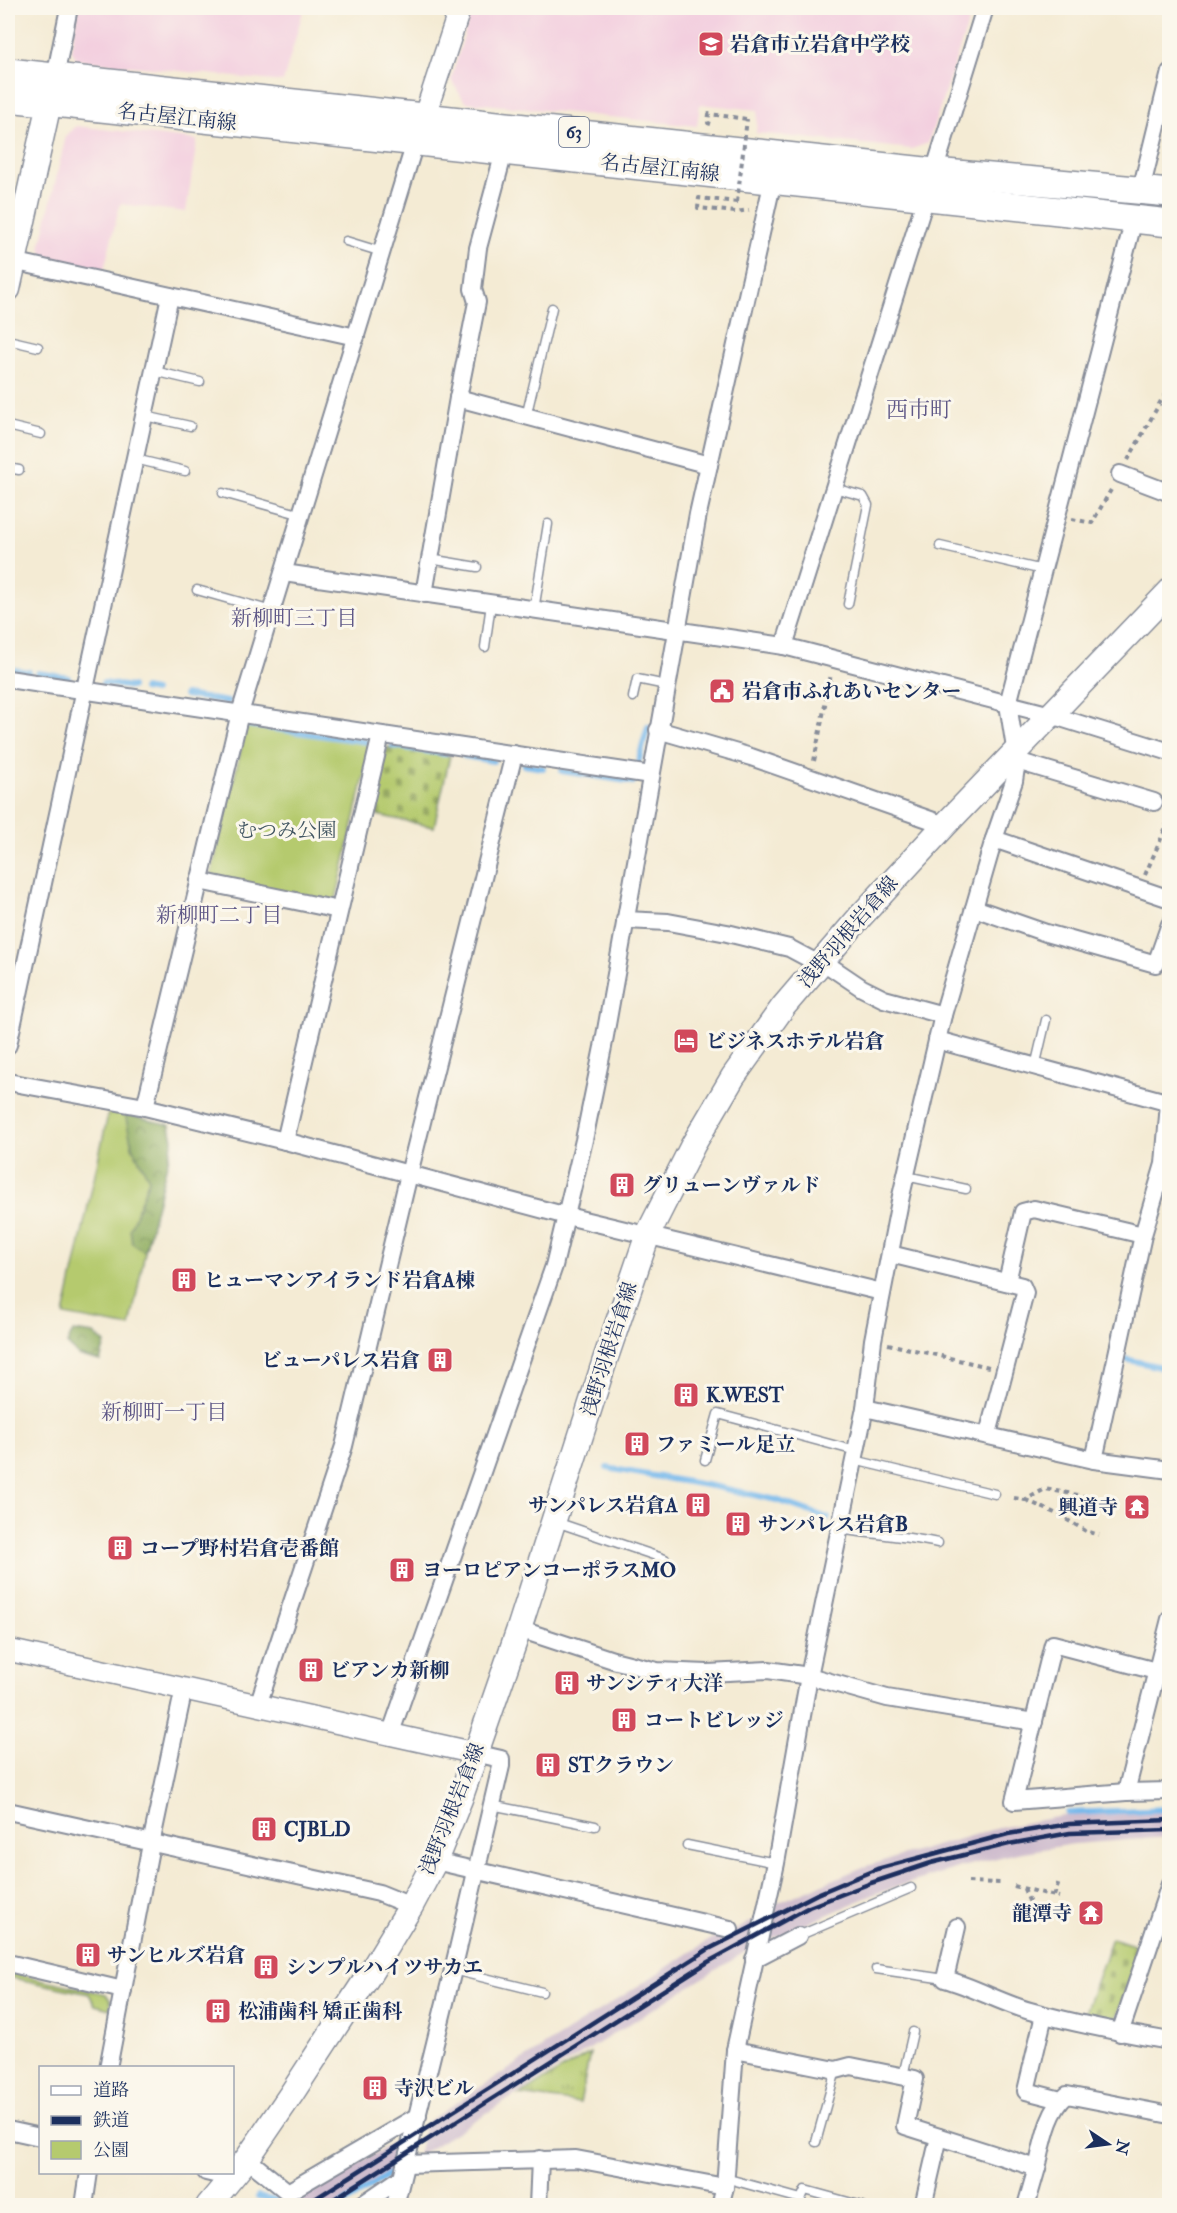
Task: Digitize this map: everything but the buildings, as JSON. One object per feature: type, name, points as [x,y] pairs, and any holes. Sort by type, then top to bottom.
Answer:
[{"type":"main road","name":"名古屋江南線","points":[[8,72],[52,90],[415,142],[504,152],[773,180],[1141,190],[1170,194]]},
{"type":"main road","name":"名古屋江南線","points":[[8,98],[52,90],[426,116],[930,184],[1134,219],[1170,223]]},
{"type":"main road","points":[[8,289],[11,261],[52,90]]},
{"type":"main road","name":"浅野羽根岩倉線","points":[[208,2205],[246,2159],[362,1985],[411,1906],[435,1861],[519,1629],[648,1234],[693,1145],[733,1077],[783,1007],[859,918],[945,825],[1017,756],[1051,715],[1170,591]]},
{"type":"street","points":[[52,90],[69,8]]},
{"type":"street","points":[[145,1107],[240,713],[415,142],[426,116],[460,8]]},
{"type":"street","points":[[784,646],[985,8]]},
{"type":"street","points":[[1141,190],[1170,72]]},
{"type":"street","points":[[424,594],[477,302],[472,289],[478,248],[504,152]]},
{"type":"street","points":[[390,1735],[554,1266],[567,1216],[603,1047],[676,630],[709,465],[773,180]]},
{"type":"street","points":[[720,2205],[725,2183],[735,2049],[776,1863],[809,1676],[865,1408],[873,1340],[906,1176],[943,1015],[994,839],[1014,781],[1017,756],[1008,704],[1134,219]]},
{"type":"street","points":[[11,261],[356,337]]},
{"type":"street","points":[[8,1045],[170,296]]},
{"type":"street","points":[[458,398],[709,465]]},
{"type":"street","points":[[1120,474],[1170,493]]},
{"type":"street","points":[[284,573],[784,646],[1051,715],[1170,752]]},
{"type":"street","points":[[8,679],[651,775]]},
{"type":"street","points":[[658,730],[751,757],[945,825]]},
{"type":"street","points":[[285,1141],[381,735]]},
{"type":"street","points":[[258,1705],[344,1446],[514,754]]},
{"type":"street","points":[[1017,756],[1154,802]]},
{"type":"street","points":[[994,839],[1170,899]]},
{"type":"street","points":[[198,881],[339,910]]},
{"type":"street","points":[[974,908],[1046,933],[1156,964],[1170,924]]},
{"type":"street","points":[[625,920],[668,922],[789,948],[821,962],[884,999],[943,1015]]},
{"type":"street","points":[[937,1040],[1169,1103],[1164,1164],[1143,1235],[1094,1460]]},
{"type":"street","points":[[8,1082],[145,1107],[285,1141],[567,1216],[882,1292]]},
{"type":"street","points":[[1007,1282],[1023,1212],[1034,1209],[1143,1235]]},
{"type":"street","points":[[890,1254],[1022,1286],[1025,1293],[988,1434]]},
{"type":"street","points":[[865,1408],[988,1434],[1094,1460],[1170,1470]]},
{"type":"street","points":[[1126,1792],[1169,1624]]},
{"type":"street","points":[[519,1629],[613,1660],[657,1671],[708,1673],[768,1670],[809,1676],[887,1698],[1034,1722]]},
{"type":"street","points":[[1156,1671],[1053,1644],[1014,1801],[1126,1792],[1170,1791]]},
{"type":"street","points":[[8,1650],[501,1759],[453,1970],[395,2205]]},
{"type":"street","points":[[108,2066],[184,1688]]},
{"type":"street","points":[[8,1811],[379,1893],[411,1906]]},
{"type":"street","points":[[435,1861],[730,1929]]},
{"type":"street","points":[[1120,2032],[1170,1884]]},
{"type":"street","points":[[957,1927],[945,1979],[965,1984],[1028,2011],[1170,2041]]},
{"type":"street","points":[[754,1959],[798,1936]]},
{"type":"street","points":[[8,1963],[123,1990]]},
{"type":"street","points":[[1044,2014],[1026,2091],[1061,2100]]},
{"type":"street","points":[[735,2049],[836,2070],[851,2066],[915,2079],[905,2127],[1037,2168]]},
{"type":"street","points":[[1026,2205],[1048,2124],[1061,2100],[1067,2095],[1170,2115]]},
{"type":"street","points":[[246,2159],[288,2192],[418,2116]]},
{"type":"street","points":[[8,2130],[39,2137]]},
{"type":"street","points":[[923,2205],[939,2137]]},
{"type":"street","points":[[360,2205],[403,2171],[540,2159],[576,2159],[725,2183]]},
{"type":"street","points":[[538,2205],[540,2159]]},
{"type":"street","points":[[84,2205],[89,2174]]},
{"type":"street","points":[[214,2174],[231,2178]]},
{"type":"lane","points":[[346,242],[381,252]]},
{"type":"lane","points":[[526,417],[552,308]]},
{"type":"lane","points":[[8,340],[38,347]]},
{"type":"lane","points":[[154,371],[200,382]]},
{"type":"lane","points":[[145,416],[190,426]]},
{"type":"lane","points":[[8,426],[41,434]]},
{"type":"lane","points":[[135,459],[185,471]]},
{"type":"lane","points":[[8,468],[19,470]]},
{"type":"lane","points":[[834,488],[863,496],[868,506],[848,604]]},
{"type":"lane","points":[[223,493],[302,515]]},
{"type":"lane","points":[[534,610],[548,524]]},
{"type":"lane","points":[[940,546],[1043,570]]},
{"type":"lane","points":[[430,559],[477,567]]},
{"type":"lane","points":[[197,590],[273,611]]},
{"type":"lane","points":[[485,646],[491,604]]},
{"type":"lane","points":[[633,697],[637,680],[666,686]]},
{"type":"lane","points":[[1035,1067],[1046,1020]]},
{"type":"lane","points":[[906,1176],[966,1189]]},
{"type":"lane","points":[[705,1460],[718,1414],[855,1456],[995,1494]]},
{"type":"lane","points":[[553,1521],[665,1559]]},
{"type":"lane","points":[[839,1529],[885,1536],[911,1537],[938,1543]]},
{"type":"lane","points":[[492,1805],[595,1826]]},
{"type":"lane","points":[[687,1845],[776,1863]]},
{"type":"lane","points":[[798,1936],[911,1888]]},
{"type":"lane","points":[[876,1969],[945,1979]]},
{"type":"lane","points":[[453,1970],[542,1992]]},
{"type":"lane","points":[[903,2076],[913,2032]]},
{"type":"lane","points":[[816,2142],[836,2070]]},
{"type":"lane","points":[[725,2183],[801,2199],[805,2190],[863,2205]]},
{"type":"path","points":[[708,123],[709,114],[747,119],[737,202],[699,198],[698,208],[736,212],[753,209]]},
{"type":"path","points":[[810,778],[834,659]]},
{"type":"path","points":[[1139,888],[1167,833],[1170,814]]},
{"type":"path","points":[[873,1340],[930,1355],[1005,1370]]},
{"type":"path","points":[[1025,1500],[1045,1489],[1095,1498]]},
{"type":"path","points":[[1014,1498],[1025,1500],[1057,1514],[1086,1531],[1099,1535]]},
{"type":"path","points":[[1014,1886],[1057,1897],[1059,1881]]},
{"type":"path","points":[[968,1882],[1000,1883]]},
{"type":"path","points":[[1023,1889],[1038,1922]]},
{"type":"shaded area","points":[[79,8],[304,8],[283,82],[77,60],[71,49]]},
{"type":"shaded area","name":"岩倉市立岩倉中学校","points":[[472,8],[973,8],[928,143],[912,149],[756,133],[758,110],[700,104],[697,126],[465,102],[451,80]]},
{"type":"shaded area","points":[[76,126],[197,140],[186,212],[120,204],[104,270],[45,257],[40,248],[66,136]]},
{"type":"shaded area","points":[[1169,1811],[1169,1837],[1074,1844],[1017,1853],[961,1867],[874,1894],[768,1941],[775,1904],[863,1867],[998,1828],[1068,1815]]},
{"type":"shaded area","points":[[757,1918],[751,1948],[418,2156],[425,2123],[722,1932],[729,1934]]},
{"type":"shaded area","points":[[410,2132],[401,2166],[340,2205],[288,2206]]},
{"type":"green space","name":"むつみ公園","points":[[248,726],[368,744],[371,747],[335,904],[211,875]]},
{"type":"green space","points":[[387,747],[450,756],[434,827],[372,814]]},
{"type":"green space","points":[[109,1110],[125,1114],[132,1147],[149,1179],[130,1229],[132,1243],[145,1252],[130,1327],[64,1315]]},
{"type":"green space","points":[[125,1114],[170,1125],[173,1140],[145,1252],[132,1243],[130,1229],[149,1179],[132,1147]]},
{"type":"green space","points":[[73,1331],[94,1334],[105,1343],[100,1361],[78,1355],[67,1344]]},
{"type":"green space","points":[[1112,1938],[1140,1947],[1115,2021],[1111,2024],[1083,2018]]},
{"type":"green space","points":[[8,1972],[106,1994],[111,2001],[110,2009],[95,2005],[89,1994],[8,1977]]},
{"type":"green space","points":[[590,2053],[580,2103],[519,2095]]},
{"type":"waterway","points":[[8,669],[29,672]]},
{"type":"waterway","points":[[38,673],[68,678]]},
{"type":"waterway","points":[[103,683],[131,687]]},
{"type":"waterway","points":[[144,689],[154,691]]},
{"type":"waterway","points":[[185,695],[228,702]]},
{"type":"waterway","points":[[248,725],[368,742]]},
{"type":"waterway","points":[[638,763],[648,727]]},
{"type":"waterway","points":[[393,746],[445,754]]},
{"type":"waterway","points":[[464,756],[493,761]]},
{"type":"waterway","points":[[524,765],[543,768]]},
{"type":"waterway","points":[[562,771],[633,782]]},
{"type":"waterway","points":[[1120,1358],[1170,1369]]},
{"type":"waterway","points":[[607,1468],[777,1500],[828,1518]]},
{"type":"waterway","points":[[1068,1813],[1170,1809]]},
{"type":"waterway","points":[[340,2206],[400,2167]]},
{"type":"waterway","points":[[258,2197],[290,2204]]},
{"type":"railway","points":[[304,2206],[707,1950],[817,1894],[877,1869],[1008,1834],[1069,1824],[1170,1820]]},
{"type":"railway","points":[[323,2206],[708,1962],[809,1907],[931,1863],[1009,1844],[1070,1833],[1170,1830]]},
{"type":"place","name":"岩倉市立岩倉中学校","points":[[711,44]]},
{"type":"place","name":"岩倉市ふれあいセンター","points":[[722,691]]},
{"type":"place","name":"ビジネスホテル岩倉","points":[[686,1041]]},
{"type":"place","name":"グリューンヴァルド","points":[[622,1185]]},
{"type":"place","name":"ヒューマンアイランド岩倉A棟","points":[[184,1280]]},
{"type":"place","name":"ビューパレス岩倉","points":[[440,1360]]},
{"type":"place","name":"K.WEST","points":[[686,1395]]},
{"type":"place","name":"ファミール足立","points":[[637,1444]]},
{"type":"place","name":"サンパレス岩倉A","points":[[698,1505]]},
{"type":"place","name":"興道寺","points":[[1137,1507]]},
{"type":"place","name":"サンパレス岩倉B","points":[[738,1524]]},
{"type":"place","name":"コープ野村岩倉壱番館","points":[[120,1548]]},
{"type":"place","name":"ヨーロピアンコーポラスMO","points":[[402,1570]]},
{"type":"place","name":"ビアンカ新柳","points":[[311,1670]]},
{"type":"place","name":"サンシティ大洋","points":[[567,1683]]},
{"type":"place","name":"コートビレッジ","points":[[624,1720]]},
{"type":"place","name":"STクラウン","points":[[548,1765]]},
{"type":"place","name":"CJBLD","points":[[264,1829]]},
{"type":"place","name":"龍潭寺","points":[[1091,1913]]},
{"type":"place","name":"サンヒルズ岩倉","points":[[88,1955]]},
{"type":"place","name":"シンプルハイツサカエ","points":[[266,1967]]},
{"type":"place","name":"松浦歯科 矯正歯科","points":[[218,2011]]},
{"type":"place","name":"寺沢ビル","points":[[375,2088]]},
{"type":"district","name":"西市町","points":[[919,410]]},
{"type":"district","name":"新柳町三丁目","points":[[294,618]]},
{"type":"district","name":"新柳町二丁目","points":[[219,915]]},
{"type":"district","name":"新柳町一丁目","points":[[164,1412]]}]
